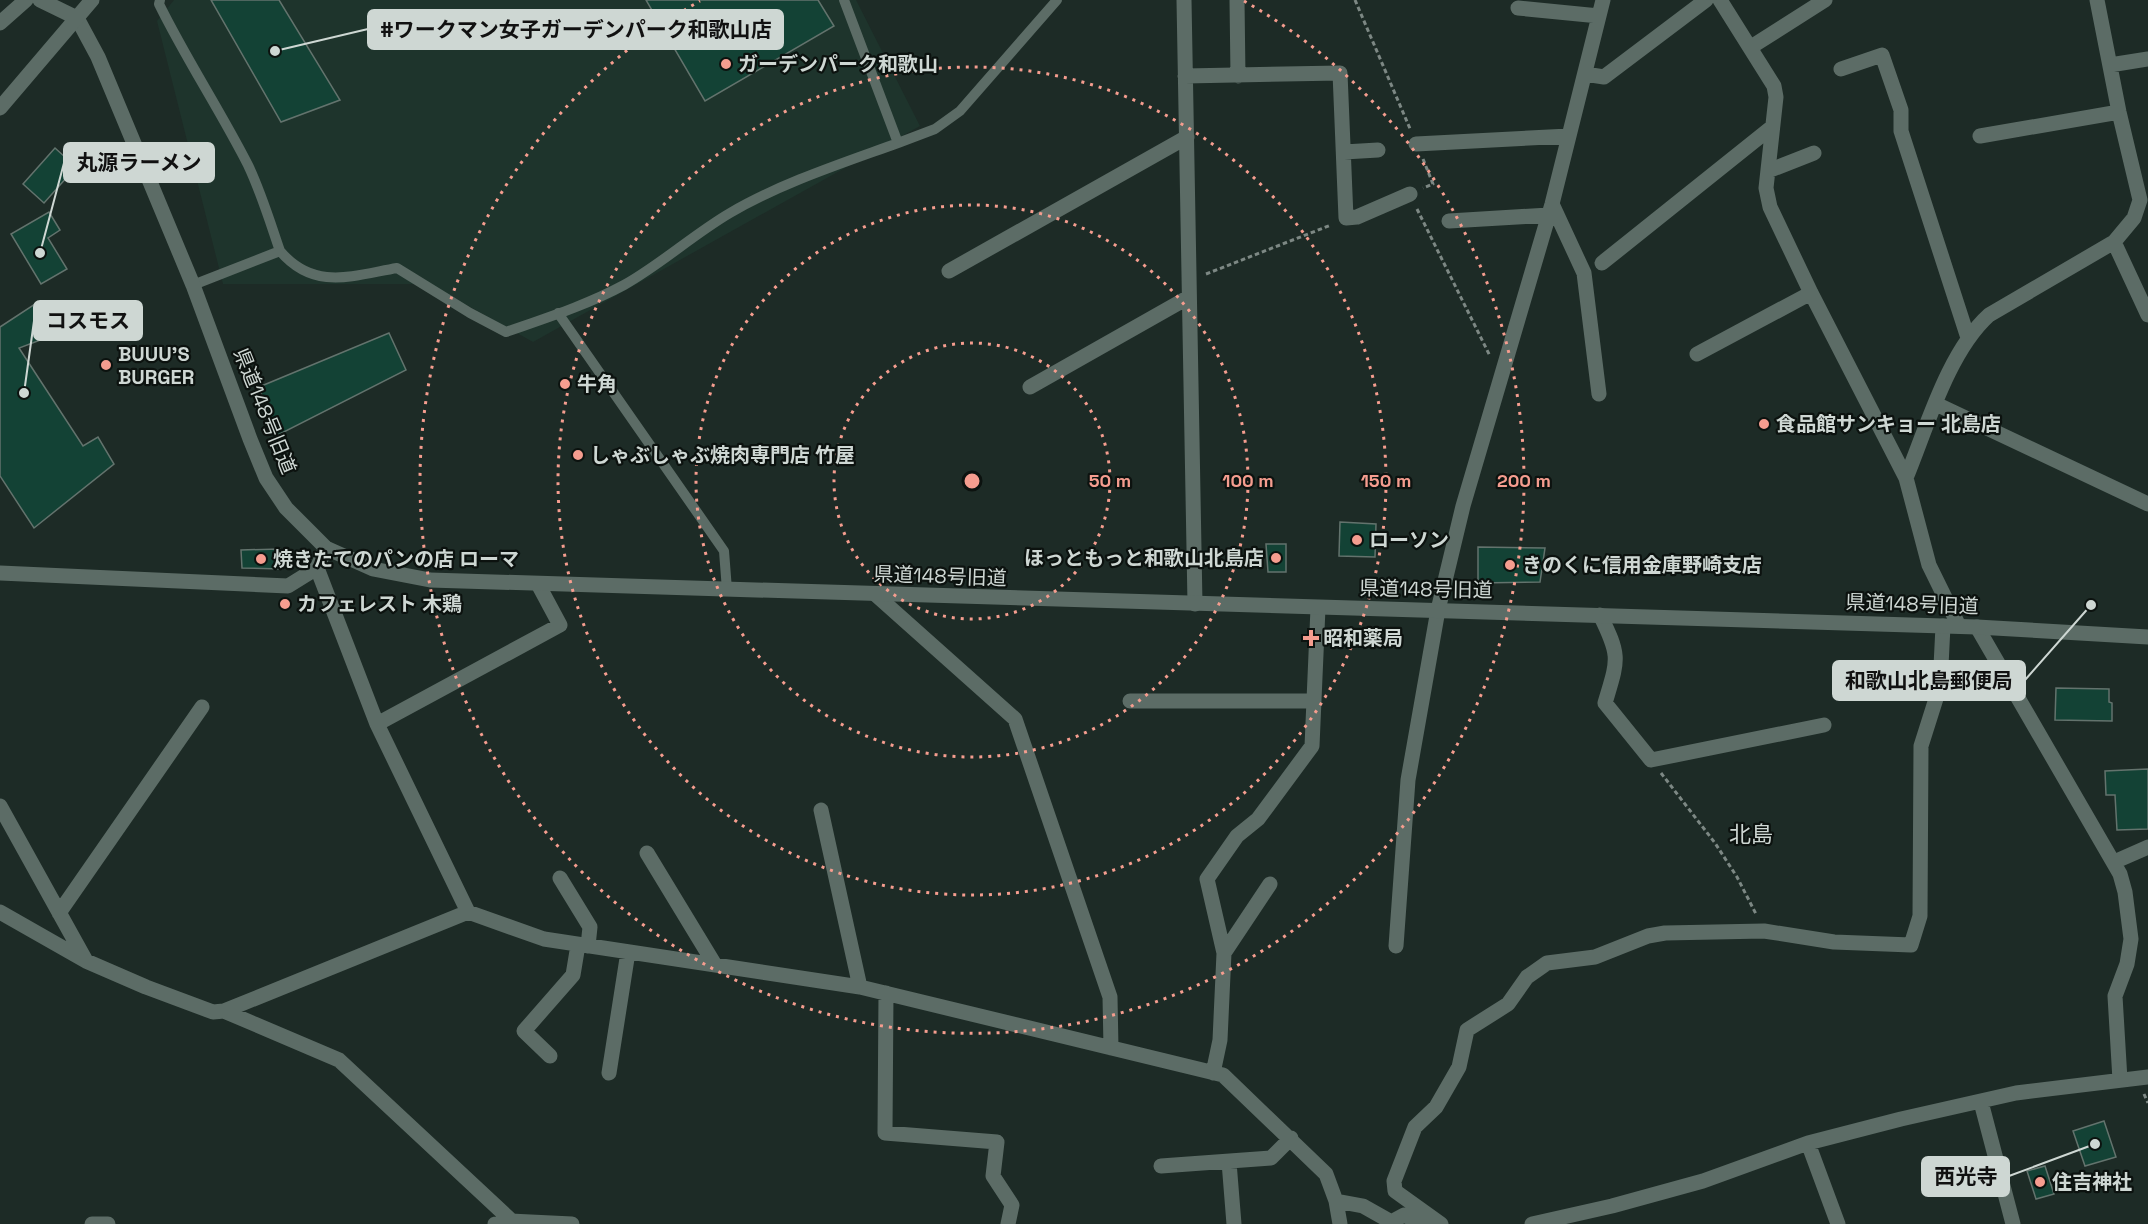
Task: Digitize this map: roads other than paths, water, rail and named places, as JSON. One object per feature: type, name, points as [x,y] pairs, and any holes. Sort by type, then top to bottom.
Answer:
[{"type":"street","points":[[0,22],[26,0]]},
{"type":"street","points":[[40,0],[76,18]]},
{"type":"street","name":"県道148号旧道","points":[[64,0],[98,57],[193,285],[266,478],[286,508],[326,548],[373,568],[430,580],[1959,626],[2148,637]]},
{"type":"street","points":[[0,108],[92,0]]},
{"type":"street","points":[[1184,0],[1195,604]]},
{"type":"street","points":[[1237,0],[1238,76]]},
{"type":"street","points":[[1396,946],[1408,780],[1438,610],[1464,506],[1550,210],[1603,0]]},
{"type":"street","points":[[1585,74],[1604,77],[1706,0]]},
{"type":"street","points":[[1720,0],[1774,86],[1776,97],[1766,188],[1770,207],[1811,293],[1906,478],[1929,565],[1959,626]]},
{"type":"street","points":[[1750,47],[1826,0]]},
{"type":"street","points":[[1906,478],[1944,384],[1968,338],[1977,326],[1989,315],[2114,242],[2134,218],[2140,200],[2119,112],[2097,0]]},
{"type":"street","points":[[1518,8],[1599,16]]},
{"type":"street","points":[[1840,69],[1882,55],[1901,110],[1901,131],[1968,338]]},
{"type":"street","points":[[2110,65],[2148,59]]},
{"type":"street","points":[[1185,76],[1340,73],[1346,218],[1358,217],[1410,194]]},
{"type":"street","points":[[1980,136],[2119,112]]},
{"type":"street","points":[[1602,263],[1772,127]]},
{"type":"street","points":[[1416,144],[1569,136]]},
{"type":"street","points":[[949,271],[1187,137]]},
{"type":"street","points":[[1344,152],[1378,150]]},
{"type":"street","points":[[1768,171],[1814,153]]},
{"type":"street","points":[[1449,221],[1550,210]]},
{"type":"street","points":[[1550,210],[1584,273],[1599,394]]},
{"type":"street","points":[[2114,242],[2148,315]]},
{"type":"street","points":[[1697,354],[1811,293]]},
{"type":"street","points":[[1030,387],[1190,297]]},
{"type":"street","points":[[1936,404],[2148,504]]},
{"type":"street","points":[[0,573],[288,586],[317,568],[326,548]]},
{"type":"street","points":[[317,568],[376,724],[468,912]]},
{"type":"street","points":[[376,724],[560,625],[538,584]]},
{"type":"street","points":[[876,595],[1015,719],[1110,997],[1111,1048]]},
{"type":"street","points":[[1213,1073],[1220,1040],[1224,953],[1207,879],[1237,836],[1258,819],[1312,746],[1318,608]]},
{"type":"street","points":[[1600,615],[1614,644],[1617,657],[1605,703],[1651,760],[1824,725]]},
{"type":"street","points":[[1441,1224],[1395,1191],[1394,1181],[1415,1127],[1437,1107],[1459,1067],[1467,1030],[1508,1004],[1527,977],[1547,963],[1595,957],[1647,936],[1764,931],[1834,942],[1911,945],[1920,916],[1921,746],[1940,686],[1943,626]]},
{"type":"street","points":[[1977,627],[2114,862],[2125,892],[2131,939],[2127,964],[2115,996],[2120,1080]]},
{"type":"street","points":[[1130,701],[1314,701]]},
{"type":"street","points":[[59,913],[202,707]]},
{"type":"street","points":[[0,806],[86,961]]},
{"type":"street","points":[[821,810],[860,987]]},
{"type":"street","points":[[2114,862],[2148,847]]},
{"type":"street","points":[[646,853],[715,965]]},
{"type":"street","points":[[550,1056],[524,1031],[573,975],[590,927],[560,878]]},
{"type":"street","points":[[1224,953],[1270,884]]},
{"type":"street","points":[[0,912],[86,961],[213,1012],[224,1011],[468,912],[544,939],[860,987],[886,993],[1223,1075],[1326,1173],[1336,1201],[1340,1224]]},
{"type":"street","points":[[609,1072],[628,952]]},
{"type":"street","points":[[886,993],[885,1133],[997,1142],[993,1176],[1012,1204],[1008,1224]]},
{"type":"street","points":[[224,1011],[339,1060],[507,1223],[572,1224]]},
{"type":"street","points":[[1532,1224],[1612,1206],[1703,1181],[1808,1143],[2016,1093],[2148,1077]]},
{"type":"street","points":[[1981,1102],[2013,1224]]},
{"type":"street","points":[[1161,1166],[1271,1158],[1291,1138]]},
{"type":"street","points":[[1808,1143],[1838,1224]]},
{"type":"street","points":[[1229,1162],[1234,1224]]},
{"type":"street","points":[[1336,1201],[1363,1206],[1393,1223],[1404,1215],[1423,1224]]},
{"type":"street","points":[[92,1224],[108,1224]]},
{"type":"lane","points":[[160,0],[159,4],[175,37],[248,165],[280,251],[289,262],[305,272],[330,279],[397,268],[506,332],[626,284],[731,213],[756,200],[838,165],[935,129],[960,111],[1057,0]]},
{"type":"lane","points":[[844,0],[898,142]]},
{"type":"lane","points":[[193,285],[280,251]]},
{"type":"lane","points":[[558,313],[724,552],[727,590]]},
{"type":"place","name":"#ワークマン女子ガーデンパーク和歌山店","points":[[275,51]]},
{"type":"place","name":"ガーデンパーク和歌山","points":[[726,64]]},
{"type":"place","name":"丸源ラーメン","points":[[40,253]]},
{"type":"place","name":"BUUU'S BURGER","points":[[106,365]]},
{"type":"place","name":"牛角","points":[[565,384]]},
{"type":"place","name":"コスモス","points":[[24,393]]},
{"type":"place","name":"食品館サンキョー 北島店","points":[[1764,424]]},
{"type":"place","name":"しゃぶしゃぶ焼肉専門店 竹屋","points":[[578,455]]},
{"type":"place","name":"ローソン","points":[[1357,540]]},
{"type":"place","name":"ほっともっと和歌山北島店","points":[[1276,558]]},
{"type":"place","name":"焼きたてのパンの店 ローマ","points":[[261,559]]},
{"type":"place","name":"きのくに信用金庫野崎支店","points":[[1510,565]]},
{"type":"place","name":"カフェレスト 木鶏","points":[[285,604]]},
{"type":"place","name":"和歌山北島郵便局","points":[[2091,605]]},
{"type":"place","name":"昭和薬局","points":[[1311,638]]},
{"type":"place","name":"西光寺","points":[[2095,1144]]},
{"type":"place","name":"住吉神社","points":[[2040,1182]]},
{"type":"district","name":"北島","points":[[1751,834]]}]
